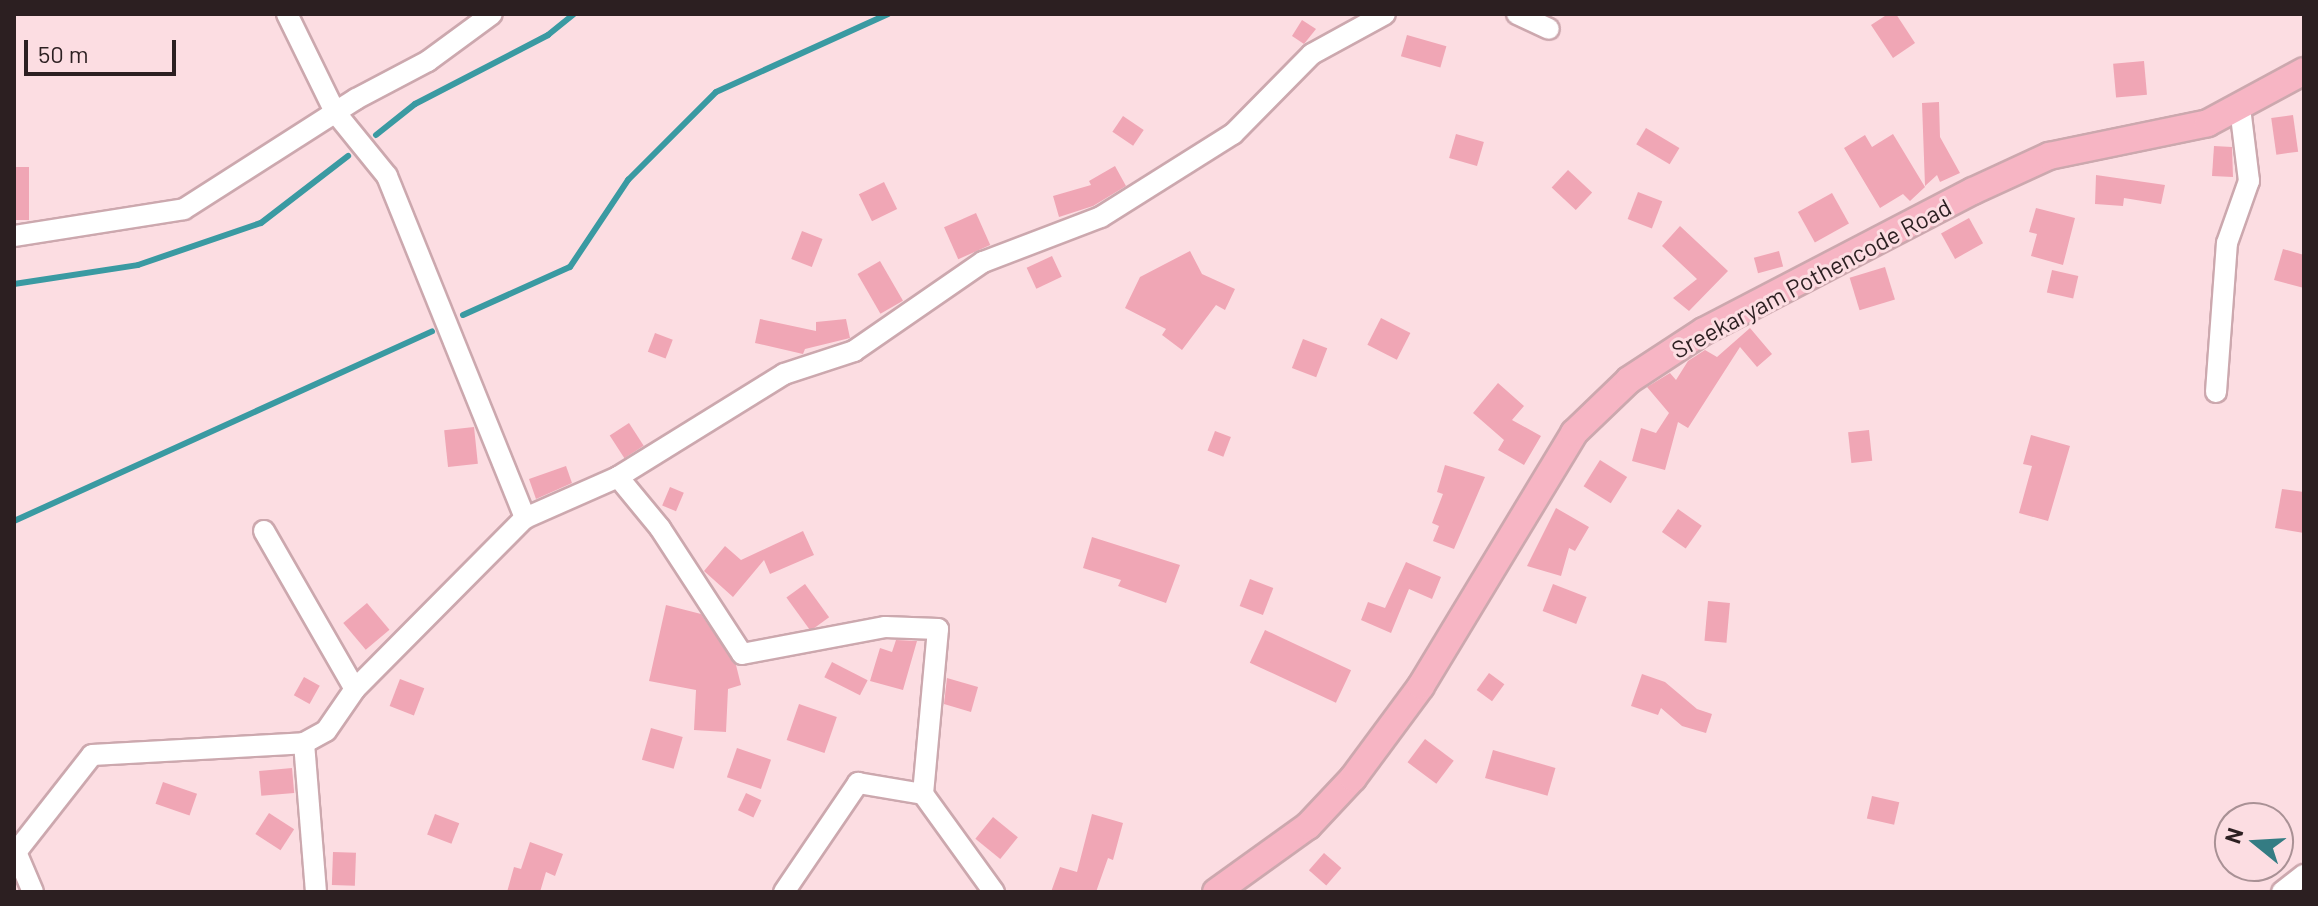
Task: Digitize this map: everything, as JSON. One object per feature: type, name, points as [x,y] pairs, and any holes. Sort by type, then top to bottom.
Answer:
[{"type":"main road","name":"Sreekaryam Pothencode Road","points":[[1216,892],[1308,826],[1353,778],[1421,686],[1574,433],[1629,380],[1704,331],[2049,156],[2208,123],[2304,71]]},
{"type":"street","points":[[287,14],[335,112],[387,176],[525,518]]},
{"type":"street","points":[[14,236],[184,209],[335,112],[428,61],[492,14]]},
{"type":"street","points":[[33,892],[16,852],[92,755],[304,743],[326,731],[355,689],[525,518],[618,477],[784,374],[854,351],[983,262],[1101,217],[1233,134],[1312,54],[1385,14]]},
{"type":"street","points":[[1517,14],[1549,29]]},
{"type":"street","points":[[2216,392],[2227,243],[2249,181],[2240,108]]},
{"type":"street","points":[[618,477],[660,528],[742,654],[885,627],[938,629],[923,794],[994,892]]},
{"type":"street","points":[[264,531],[355,689]]},
{"type":"street","points":[[304,743],[316,892]]},
{"type":"street","points":[[784,892],[858,783],[923,794]]},
{"type":"street","points":[[2282,892],[2304,875]]},
{"type":"building","points":[[1888,14],[1896,14],[1915,43],[1893,58],[1871,25]]},
{"type":"building","points":[[1302,20],[1316,29],[1304,44],[1292,36]]},
{"type":"building","points":[[1407,35],[1446,46],[1440,67],[1401,56]]},
{"type":"building","points":[[2144,61],[2147,95],[2116,98],[2113,64]]},
{"type":"building","points":[[1939,102],[1940,137],[1960,173],[1940,182],[1937,175],[1925,186],[1922,103]]},
{"type":"building","points":[[2293,115],[2298,152],[2276,155],[2271,118]]},
{"type":"building","points":[[1123,116],[1144,130],[1133,146],[1112,132]]},
{"type":"building","points":[[1646,128],[1679,148],[1670,164],[1636,144]]},
{"type":"building","points":[[1456,134],[1484,142],[1477,166],[1449,158]]},
{"type":"building","points":[[1893,134],[1925,187],[1910,201],[1903,194],[1880,208],[1844,148],[1865,135],[1872,147]]},
{"type":"building","points":[[2214,146],[2232,147],[2233,177],[2212,176]]},
{"type":"building","points":[[1115,166],[1126,186],[1093,206],[1059,217],[1053,196],[1091,185],[1089,181]]},
{"type":"building","points":[[14,167],[29,167],[29,220],[14,220]]},
{"type":"building","points":[[1568,170],[1592,193],[1576,210],[1552,188]]},
{"type":"building","points":[[2096,175],[2165,185],[2161,204],[2124,198],[2123,206],[2095,204]]},
{"type":"building","points":[[884,182],[897,209],[872,221],[859,194]]},
{"type":"building","points":[[1638,192],[1662,201],[1652,228],[1628,219]]},
{"type":"building","points":[[1832,193],[1849,224],[1815,243],[1798,212]]},
{"type":"building","points":[[2036,208],[2075,218],[2063,265],[2031,256],[2037,234],[2029,232]]},
{"type":"building","points":[[976,213],[990,245],[958,259],[944,227]]},
{"type":"building","points":[[1969,218],[1983,243],[1955,259],[1941,234]]},
{"type":"building","points":[[1680,226],[1728,271],[1689,311],[1673,298],[1697,279],[1662,246]]},
{"type":"building","points":[[802,231],[823,239],[812,267],[791,259]]},
{"type":"building","points":[[2283,249],[2304,255],[2304,288],[2274,280]]},
{"type":"building","points":[[1190,251],[1202,274],[1235,289],[1225,310],[1216,305],[1182,350],[1162,335],[1166,329],[1125,308],[1140,277]]},
{"type":"building","points":[[1779,251],[1783,266],[1758,273],[1754,258]]},
{"type":"building","points":[[1052,256],[1062,277],[1036,289],[1027,268]]},
{"type":"building","points":[[880,261],[903,301],[880,314],[857,274]]},
{"type":"building","points":[[1885,267],[1895,300],[1860,310],[1850,278]]},
{"type":"building","points":[[2052,270],[2078,276],[2073,298],[2047,292]]},
{"type":"building","points":[[1381,318],[1410,333],[1397,360],[1367,345]]},
{"type":"building","points":[[760,319],[816,331],[816,322],[846,319],[850,338],[805,349],[803,354],[755,343]]},
{"type":"building","points":[[1750,328],[1772,354],[1757,367],[1740,347],[1688,428],[1678,422],[1665,470],[1632,461],[1641,428],[1656,433],[1669,413],[1647,387],[1670,373],[1676,380],[1688,361],[1705,350],[1717,357]]},
{"type":"building","points":[[655,333],[673,340],[666,358],[648,352]]},
{"type":"building","points":[[1303,339],[1327,348],[1316,377],[1292,368]]},
{"type":"building","points":[[1498,383],[1524,406],[1512,420],[1541,436],[1524,465],[1498,450],[1504,440],[1473,413]]},
{"type":"building","points":[[629,423],[644,446],[624,458],[610,436]]},
{"type":"building","points":[[474,427],[478,464],[448,467],[444,430]]},
{"type":"building","points":[[1869,430],[1872,461],[1851,463],[1848,432]]},
{"type":"building","points":[[1215,431],[1231,437],[1223,457],[1207,451]]},
{"type":"building","points":[[2031,435],[2070,446],[2048,521],[2019,513],[2032,466],[2023,464]]},
{"type":"building","points":[[1600,460],[1627,477],[1611,503],[1584,486]]},
{"type":"building","points":[[1445,465],[1485,477],[1454,549],[1433,541],[1439,526],[1432,523],[1443,494],[1437,492]]},
{"type":"building","points":[[566,466],[572,483],[536,499],[529,479]]},
{"type":"building","points":[[670,487],[684,493],[676,511],[662,505]]},
{"type":"building","points":[[2282,489],[2304,492],[2304,533],[2275,528]]},
{"type":"building","points":[[1556,508],[1589,527],[1575,551],[1569,548],[1561,576],[1527,566]]},
{"type":"building","points":[[1678,509],[1702,526],[1686,549],[1662,532]]},
{"type":"building","points":[[803,531],[814,555],[770,574],[764,560],[733,597],[704,571],[725,546],[741,560]]},
{"type":"building","points":[[1092,537],[1180,565],[1166,603],[1118,586],[1121,580],[1083,568]]},
{"type":"building","points":[[1406,562],[1441,577],[1432,599],[1409,589],[1391,633],[1361,620],[1368,602],[1385,608]]},
{"type":"building","points":[[1250,579],[1273,588],[1263,615],[1240,606]]},
{"type":"building","points":[[805,584],[829,617],[810,631],[786,598]]},
{"type":"building","points":[[1553,584],[1587,597],[1576,624],[1543,611]]},
{"type":"building","points":[[1708,601],[1730,603],[1726,643],[1705,641]]},
{"type":"building","points":[[367,603],[389,630],[366,650],[343,623]]},
{"type":"building","points":[[666,605],[701,614],[736,665],[741,685],[728,689],[726,732],[694,730],[696,690],[649,681]]},
{"type":"building","points":[[1265,630],[1351,670],[1336,703],[1250,663]]},
{"type":"building","points":[[896,640],[917,641],[903,690],[870,681],[880,648],[892,652]]},
{"type":"building","points":[[832,662],[868,680],[860,695],[824,677]]},
{"type":"building","points":[[1489,673],[1504,684],[1492,701],[1477,690]]},
{"type":"building","points":[[1642,674],[1665,682],[1697,709],[1712,714],[1706,733],[1682,726],[1661,708],[1658,715],[1631,706]]},
{"type":"building","points":[[304,677],[320,686],[310,704],[294,695]]},
{"type":"building","points":[[947,678],[978,687],[971,712],[944,704]]},
{"type":"building","points":[[400,679],[424,688],[414,715],[390,706]]},
{"type":"building","points":[[799,704],[837,717],[824,753],[787,740]]},
{"type":"building","points":[[651,728],[683,737],[674,769],[642,760]]},
{"type":"building","points":[[1425,739],[1454,761],[1436,784],[1408,762]]},
{"type":"building","points":[[737,748],[771,760],[761,789],[727,777]]},
{"type":"building","points":[[1493,750],[1555,768],[1547,796],[1485,778]]},
{"type":"building","points":[[292,768],[294,793],[261,796],[259,771]]},
{"type":"building","points":[[163,782],[197,794],[190,815],[156,804]]},
{"type":"building","points":[[746,793],[761,800],[753,817],[738,810]]},
{"type":"building","points":[[1872,796],[1899,802],[1894,825],[1867,818]]},
{"type":"building","points":[[269,813],[294,829],[281,850],[255,834]]},
{"type":"building","points":[[435,814],[459,823],[451,844],[427,835]]},
{"type":"building","points":[[1092,814],[1123,823],[1113,860],[1108,858],[1096,892],[1051,892],[1060,867],[1077,872]]},
{"type":"building","points":[[993,817],[1018,837],[1000,859],[975,839]]},
{"type":"building","points":[[530,842],[563,854],[555,876],[546,872],[540,892],[507,892],[514,867],[521,869]]},
{"type":"building","points":[[333,852],[356,853],[355,886],[332,885]]},
{"type":"building","points":[[1324,853],[1341,868],[1326,885],[1309,870]]},
{"type":"waterway","points":[[376,135],[415,104],[548,35],[574,14]]},
{"type":"waterway","points":[[463,315],[570,267],[628,180],[716,92],[888,14]]},
{"type":"waterway","points":[[14,284],[138,265],[261,223],[348,156]]},
{"type":"waterway","points":[[14,521],[432,331]]}]
